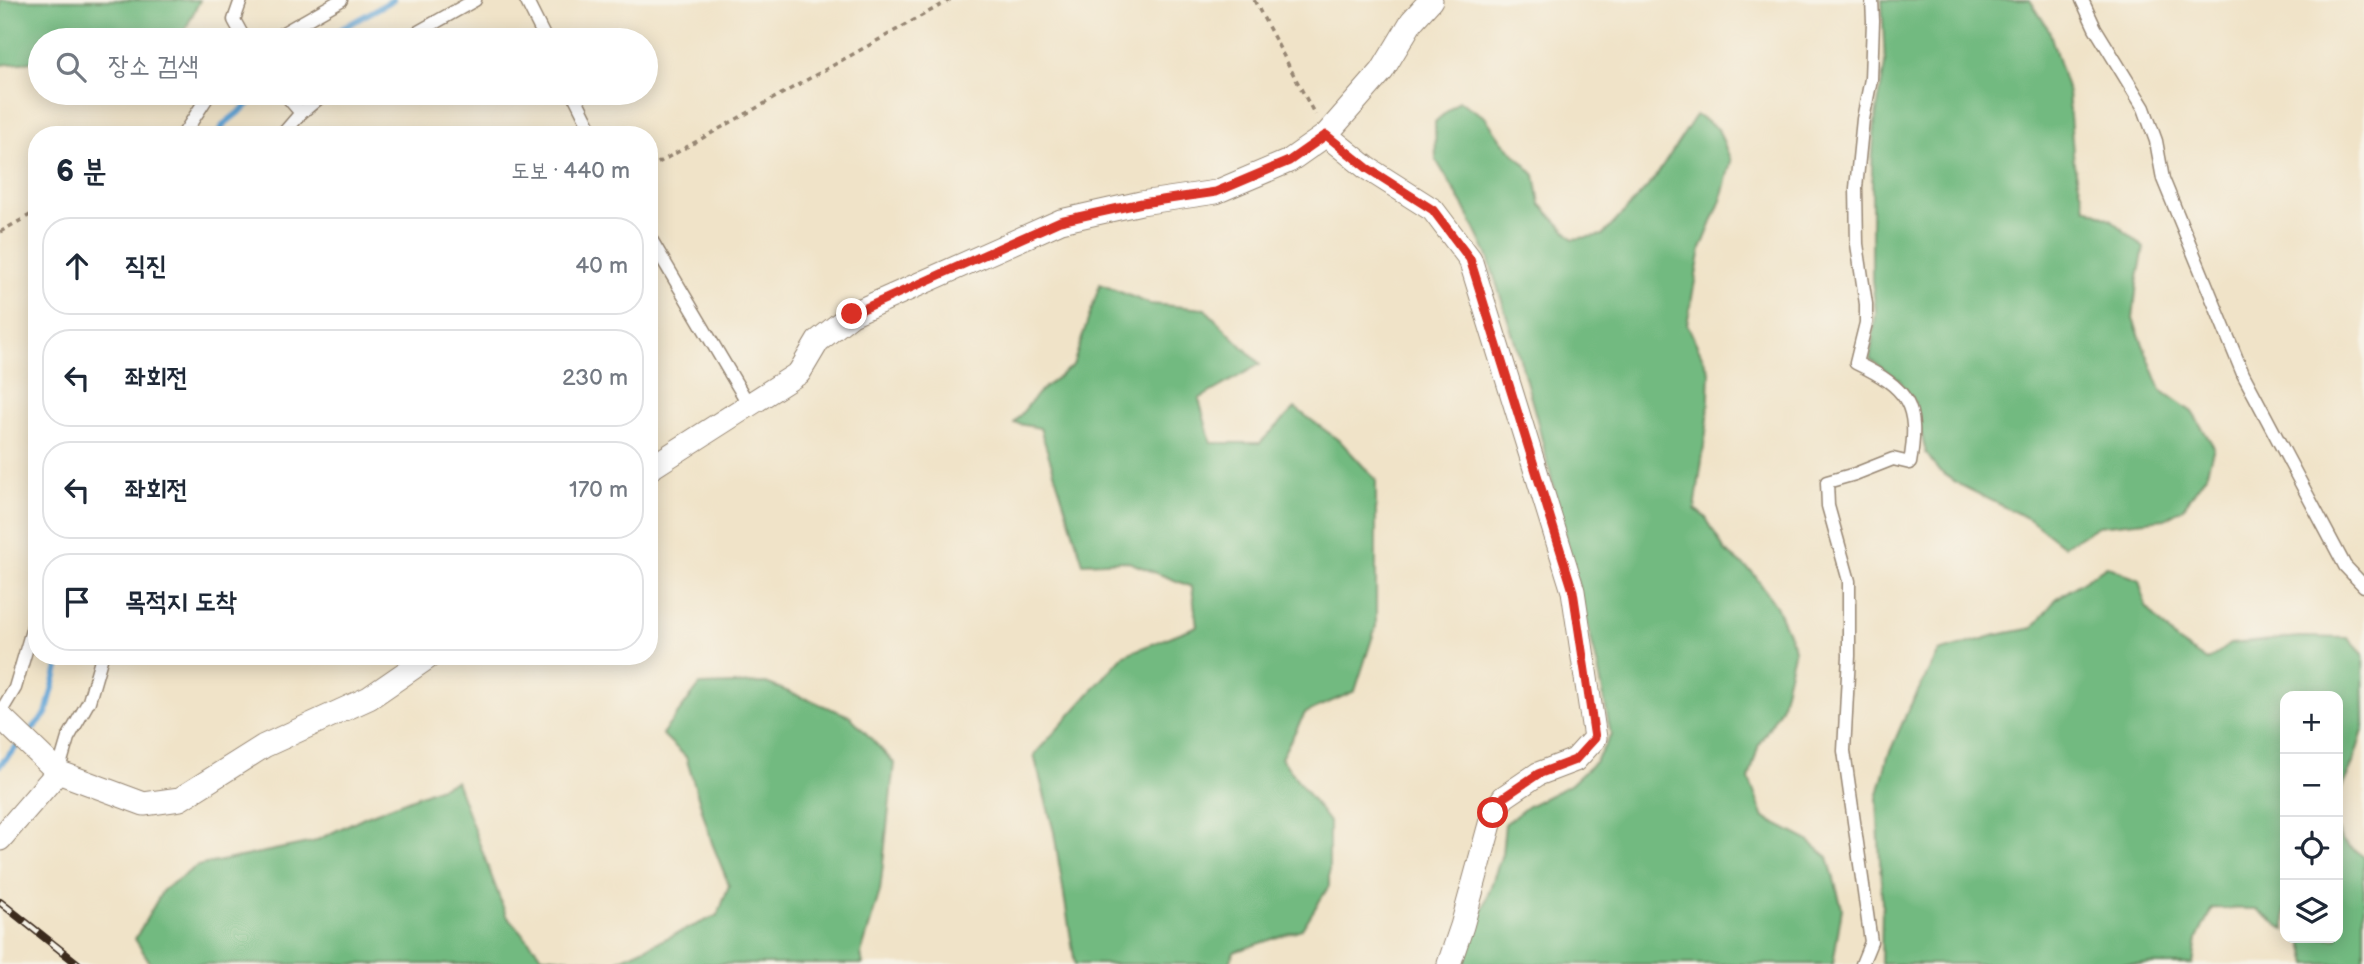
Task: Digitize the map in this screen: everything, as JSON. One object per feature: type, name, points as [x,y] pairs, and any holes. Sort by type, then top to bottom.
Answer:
[{"type":"street","points":[[658,463],[799,373],[818,341],[852,314],[1060,221],[1142,203],[1216,192],[1289,161],[1326,135],[1382,71],[1412,21],[1431,0]]},
{"type":"street","points":[[1326,135],[1367,168],[1433,210],[1470,259],[1573,591],[1591,705],[1595,738],[1575,760],[1538,774],[1504,797],[1493,813],[1449,964]]},
{"type":"street","points":[[4,719],[53,768],[144,804],[180,799],[264,746],[369,698],[417,665]]},
{"type":"street","points":[[0,839],[53,768]]},
{"type":"lane","points":[[238,28],[234,20],[241,0]]},
{"type":"lane","points":[[292,28],[341,0]]},
{"type":"lane","points":[[425,28],[475,0]]},
{"type":"lane","points":[[526,0],[540,28]]},
{"type":"lane","points":[[1862,964],[1871,942],[1844,751],[1849,656],[1849,581],[1828,506],[1827,482],[1856,474],[1892,459],[1910,463],[1914,439],[1910,404],[1900,391],[1856,363],[1866,323],[1866,304],[1857,244],[1856,188],[1863,119],[1871,79],[1871,0]]},
{"type":"lane","points":[[2082,0],[2095,28],[2144,108],[2156,141],[2163,179],[2243,374],[2346,566],[2364,586]]},
{"type":"lane","points":[[189,126],[202,105]]},
{"type":"lane","points":[[294,105],[300,113]]},
{"type":"lane","points":[[289,126],[310,105]]},
{"type":"lane","points":[[579,105],[590,126]]},
{"type":"lane","points":[[658,251],[749,405]]},
{"type":"lane","points":[[4,719],[28,644]]},
{"type":"lane","points":[[53,768],[89,701],[99,665]]},
{"type":"path","points":[[658,163],[950,0]]},
{"type":"path","points":[[1254,0],[1326,135]]},
{"type":"path","points":[[0,232],[28,216]]},
{"type":"green space","points":[[0,0],[200,0],[186,28],[28,28],[28,62],[0,65]]},
{"type":"green space","points":[[1882,0],[2030,0],[2049,30],[2068,92],[2074,164],[2085,207],[2110,219],[2144,248],[2133,319],[2161,390],[2192,412],[2214,447],[2206,475],[2183,508],[2165,519],[2098,526],[2064,546],[2029,519],[1960,485],[1938,470],[1926,453],[1914,401],[1899,380],[1870,359],[1876,313],[1872,280],[1872,166],[1875,122],[1885,64]]},
{"type":"green space","points":[[1459,101],[1485,117],[1502,141],[1535,175],[1540,204],[1573,239],[1603,235],[1653,181],[1696,115],[1718,129],[1731,161],[1721,200],[1701,249],[1687,324],[1710,373],[1708,419],[1695,509],[1706,518],[1725,551],[1753,573],[1776,606],[1795,649],[1781,708],[1759,744],[1749,779],[1764,818],[1807,840],[1828,857],[1842,908],[1833,964],[1464,964],[1502,854],[1505,824],[1528,806],[1570,785],[1596,761],[1611,735],[1598,667],[1516,345],[1487,254],[1465,208],[1436,160],[1435,122]]},
{"type":"green space","points":[[1100,284],[1150,304],[1205,309],[1260,364],[1199,399],[1211,443],[1260,443],[1295,408],[1341,442],[1376,480],[1376,626],[1355,691],[1305,713],[1281,758],[1329,822],[1329,886],[1302,929],[1234,952],[1229,964],[1075,964],[1054,832],[1034,755],[1124,655],[1197,626],[1192,587],[1126,561],[1083,563],[1040,428],[1014,423],[1038,393],[1073,365]]},
{"type":"green space","points":[[2107,566],[2139,580],[2146,607],[2177,641],[2207,661],[2230,644],[2299,637],[2348,638],[2363,654],[2364,727],[2343,785],[2343,691],[2280,691],[2280,926],[2256,909],[2212,908],[2197,939],[2193,964],[1881,964],[1882,904],[1877,798],[1888,756],[1908,710],[1939,652],[1996,635],[2033,628],[2056,599]]},
{"type":"green space","points":[[766,683],[850,716],[894,763],[880,891],[861,954],[863,964],[151,964],[135,939],[163,890],[197,866],[313,842],[364,817],[456,781],[506,915],[542,956],[612,963],[718,915],[729,885],[712,843],[686,757],[662,734],[700,685]]},
{"type":"green space","points":[[2343,841],[2364,857],[2364,964],[2308,964],[2303,943],[2343,943]]},
{"type":"waterway","points":[[343,28],[393,0]]},
{"type":"waterway","points":[[223,126],[248,105]]},
{"type":"waterway","points":[[0,765],[46,714],[59,665]]},
{"type":"railway","points":[[0,902],[78,964]]},
{"type":"route","points":[[852,314],[1060,221],[1142,203],[1216,192],[1289,161],[1326,135],[1367,168],[1433,210],[1470,259],[1573,591],[1595,738],[1575,760],[1538,774],[1504,797],[1493,813]]}]
